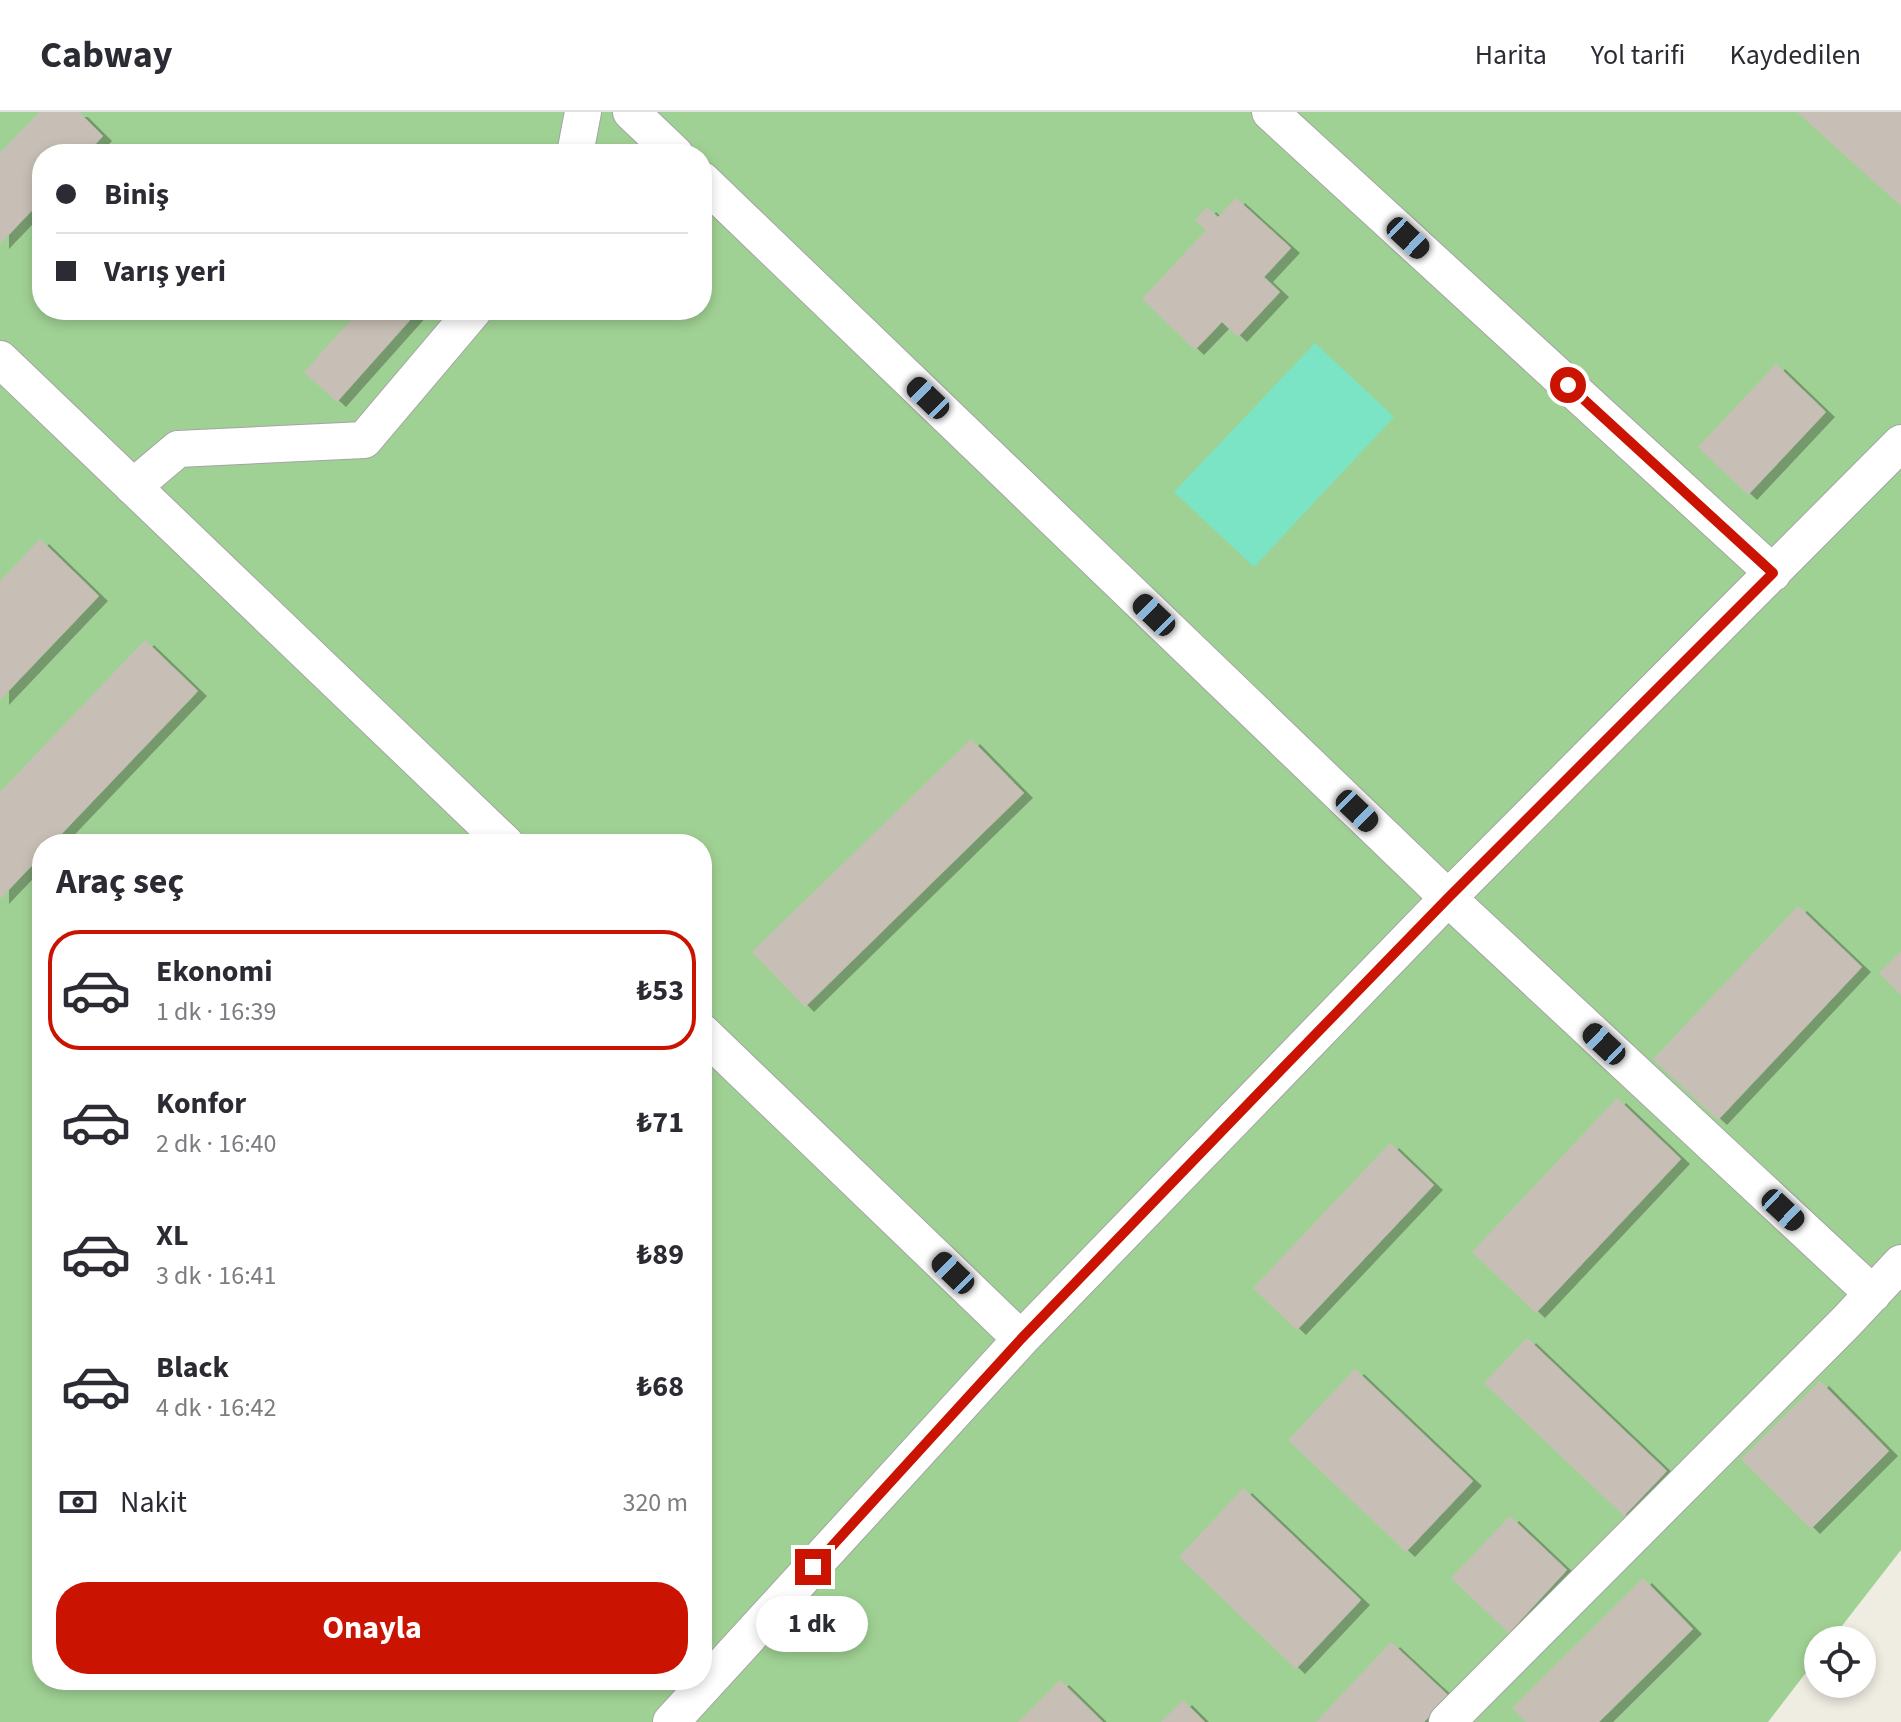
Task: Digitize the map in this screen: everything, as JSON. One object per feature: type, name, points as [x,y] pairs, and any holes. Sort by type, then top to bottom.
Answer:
[{"type":"street","points":[[577,144],[583,112]]},
{"type":"street","points":[[631,112],[665,144]]},
{"type":"street","points":[[1270,112],[1773,573]]},
{"type":"street","points":[[712,190],[1448,898],[1873,1294]]},
{"type":"street","points":[[133,487],[178,449],[364,440],[466,320]]},
{"type":"street","points":[[0,359],[496,834]]},
{"type":"street","points":[[712,1689],[1021,1339],[1448,898],[1901,443]]},
{"type":"street","points":[[712,1042],[1021,1339]]},
{"type":"street","points":[[1447,1722],[1901,1263]]},
{"type":"street","points":[[688,1716],[711,1690]]},
{"type":"green space","points":[[0,112],[1901,112],[1901,1550],[1842,1626],[1804,1626],[1804,1675],[1768,1722],[0,1722]]},
{"type":"green space","points":[[1315,343],[1394,417],[1254,567],[1174,492]]},
{"type":"building","points":[[39,112],[79,112],[103,136],[95,144],[32,144],[32,210],[0,244],[0,153]]},
{"type":"building","points":[[1797,112],[1901,112],[1901,206]]},
{"type":"building","points":[[1236,198],[1291,248],[1264,277],[1280,292],[1238,337],[1222,322],[1195,350],[1142,299],[1206,230],[1195,220],[1207,207],[1218,217]]},
{"type":"building","points":[[351,320],[410,320],[337,402],[304,372]]},
{"type":"building","points":[[1776,364],[1826,412],[1748,495],[1698,447]]},
{"type":"building","points":[[40,539],[99,596],[0,700],[0,581]]},
{"type":"building","points":[[145,640],[198,691],[62,834],[32,834],[32,865],[0,899],[0,792]]},
{"type":"building","points":[[971,739],[1024,793],[805,1007],[752,952]]},
{"type":"building","points":[[1798,906],[1862,967],[1718,1120],[1653,1059]]},
{"type":"building","points":[[1901,951],[1901,995],[1879,973]]},
{"type":"building","points":[[1617,1098],[1681,1159],[1536,1313],[1472,1252]]},
{"type":"building","points":[[1390,1143],[1434,1185],[1297,1330],[1253,1288]]},
{"type":"building","points":[[1527,1338],[1667,1471],[1624,1516],[1484,1383]]},
{"type":"building","points":[[1355,1369],[1473,1481],[1406,1552],[1288,1440]]},
{"type":"building","points":[[1820,1381],[1889,1451],[1811,1529],[1741,1459]]},
{"type":"building","points":[[1243,1488],[1361,1600],[1296,1669],[1179,1557]]},
{"type":"building","points":[[1510,1516],[1567,1570],[1509,1633],[1451,1578]]},
{"type":"building","points":[[1643,1578],[1693,1629],[1599,1722],[1526,1722],[1512,1708]]},
{"type":"building","points":[[1391,1642],[1449,1696],[1424,1722],[1316,1722]]},
{"type":"building","points":[[1060,1680],[1103,1722],[1018,1722]]},
{"type":"building","points":[[1183,1700],[1205,1722],[1161,1722]]},
{"type":"route","points":[[813,1567],[1021,1339],[1448,898],[1773,573],[1568,385]]}]
